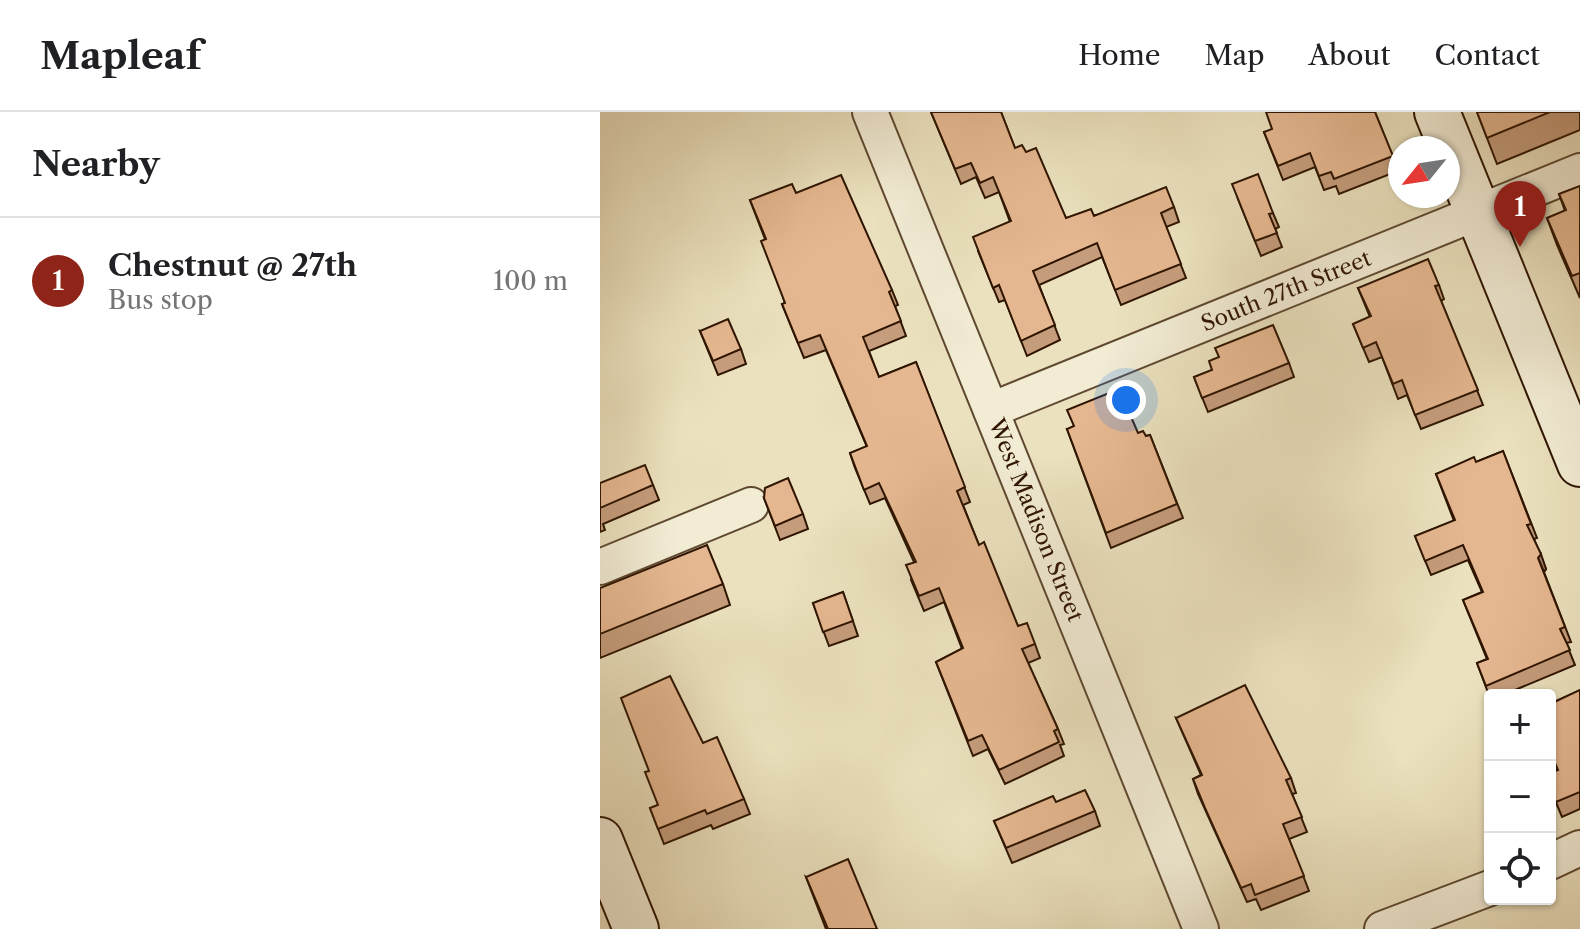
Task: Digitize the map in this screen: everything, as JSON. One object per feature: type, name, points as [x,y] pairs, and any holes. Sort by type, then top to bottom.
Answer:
[{"type":"main road","points":[[1437,112],[1580,464]]},
{"type":"main road","points":[[600,840],[636,929]]},
{"type":"street","name":"West Madison Street","points":[[870,112],[1201,929]]},
{"type":"street","name":"South 27th Street","points":[[991,410],[1580,171]]},
{"type":"street","points":[[600,567],[751,505]]},
{"type":"street","points":[[1556,859],[1580,848]]},
{"type":"street","points":[[1382,929],[1484,890]]},
{"type":"building","points":[[931,112],[1001,112],[1015,148],[1022,145],[1026,152],[1036,148],[1066,218],[1091,209],[1094,216],[1166,187],[1174,207],[1161,213],[1181,264],[1115,290],[1097,243],[1033,271],[1055,325],[1021,341],[999,285],[993,288],[973,237],[1011,221],[993,177],[980,183],[971,163],[955,169]]},
{"type":"building","points":[[1266,112],[1375,112],[1388,144],[1388,158],[1334,179],[1331,172],[1319,176],[1310,153],[1278,166],[1264,132],[1272,129]]},
{"type":"building","points":[[1477,112],[1550,112],[1487,138]]},
{"type":"building","points":[[1258,174],[1277,233],[1255,241],[1232,184]]},
{"type":"building","points":[[841,175],[892,290],[889,292],[901,321],[863,337],[879,377],[916,362],[965,487],[957,491],[979,545],[984,542],[1018,626],[1027,623],[1035,644],[1022,649],[1058,729],[1054,731],[1059,742],[999,770],[982,735],[968,741],[936,662],[963,648],[939,588],[919,596],[906,565],[916,562],[879,483],[864,490],[850,453],[867,446],[820,335],[798,343],[761,241],[766,239],[750,200],[792,184],[796,193]]},
{"type":"building","points":[[1580,186],[1580,273],[1572,276],[1547,218],[1566,210],[1559,194]]},
{"type":"building","points":[[1428,259],[1439,285],[1435,286],[1478,390],[1415,415],[1402,380],[1393,384],[1376,342],[1363,348],[1353,324],[1371,316],[1358,288]]},
{"type":"building","points":[[728,319],[741,349],[713,361],[700,331]]},
{"type":"building","points":[[1273,325],[1289,363],[1202,398],[1194,377],[1212,370],[1209,361],[1219,357],[1215,348]]},
{"type":"building","points":[[1119,389],[1138,433],[1143,431],[1146,436],[1150,435],[1177,504],[1106,533],[1067,429],[1074,426],[1067,410]]},
{"type":"building","points":[[1503,451],[1531,524],[1527,525],[1541,554],[1538,558],[1565,627],[1560,629],[1570,650],[1486,686],[1477,663],[1488,659],[1463,600],[1483,592],[1463,545],[1425,561],[1415,536],[1455,520],[1436,474],[1474,457],[1476,462]]},
{"type":"building","points":[[645,465],[653,485],[600,508],[600,483]]},
{"type":"building","points":[[788,478],[803,514],[775,526],[764,498],[765,488]]},
{"type":"building","points":[[707,545],[723,584],[600,634],[600,588]]},
{"type":"building","points":[[843,592],[853,621],[823,632],[813,603]]},
{"type":"building","points":[[670,676],[703,743],[717,737],[744,799],[707,814],[705,810],[658,829],[650,808],[658,805],[645,772],[649,771],[621,698]]},
{"type":"building","points":[[1245,685],[1291,778],[1286,780],[1302,817],[1283,824],[1304,876],[1255,895],[1251,884],[1241,888],[1205,808],[1193,779],[1202,775],[1176,718]]},
{"type":"building","points":[[1580,690],[1580,792],[1556,802],[1558,770],[1556,701]]},
{"type":"building","points":[[1085,790],[1095,811],[1006,848],[994,821],[1053,796],[1056,802]]},
{"type":"building","points":[[848,859],[877,929],[828,929],[806,877]]},
{"type":"place","name":"Chestnut @ 27th","points":[[1520,247]]}]
